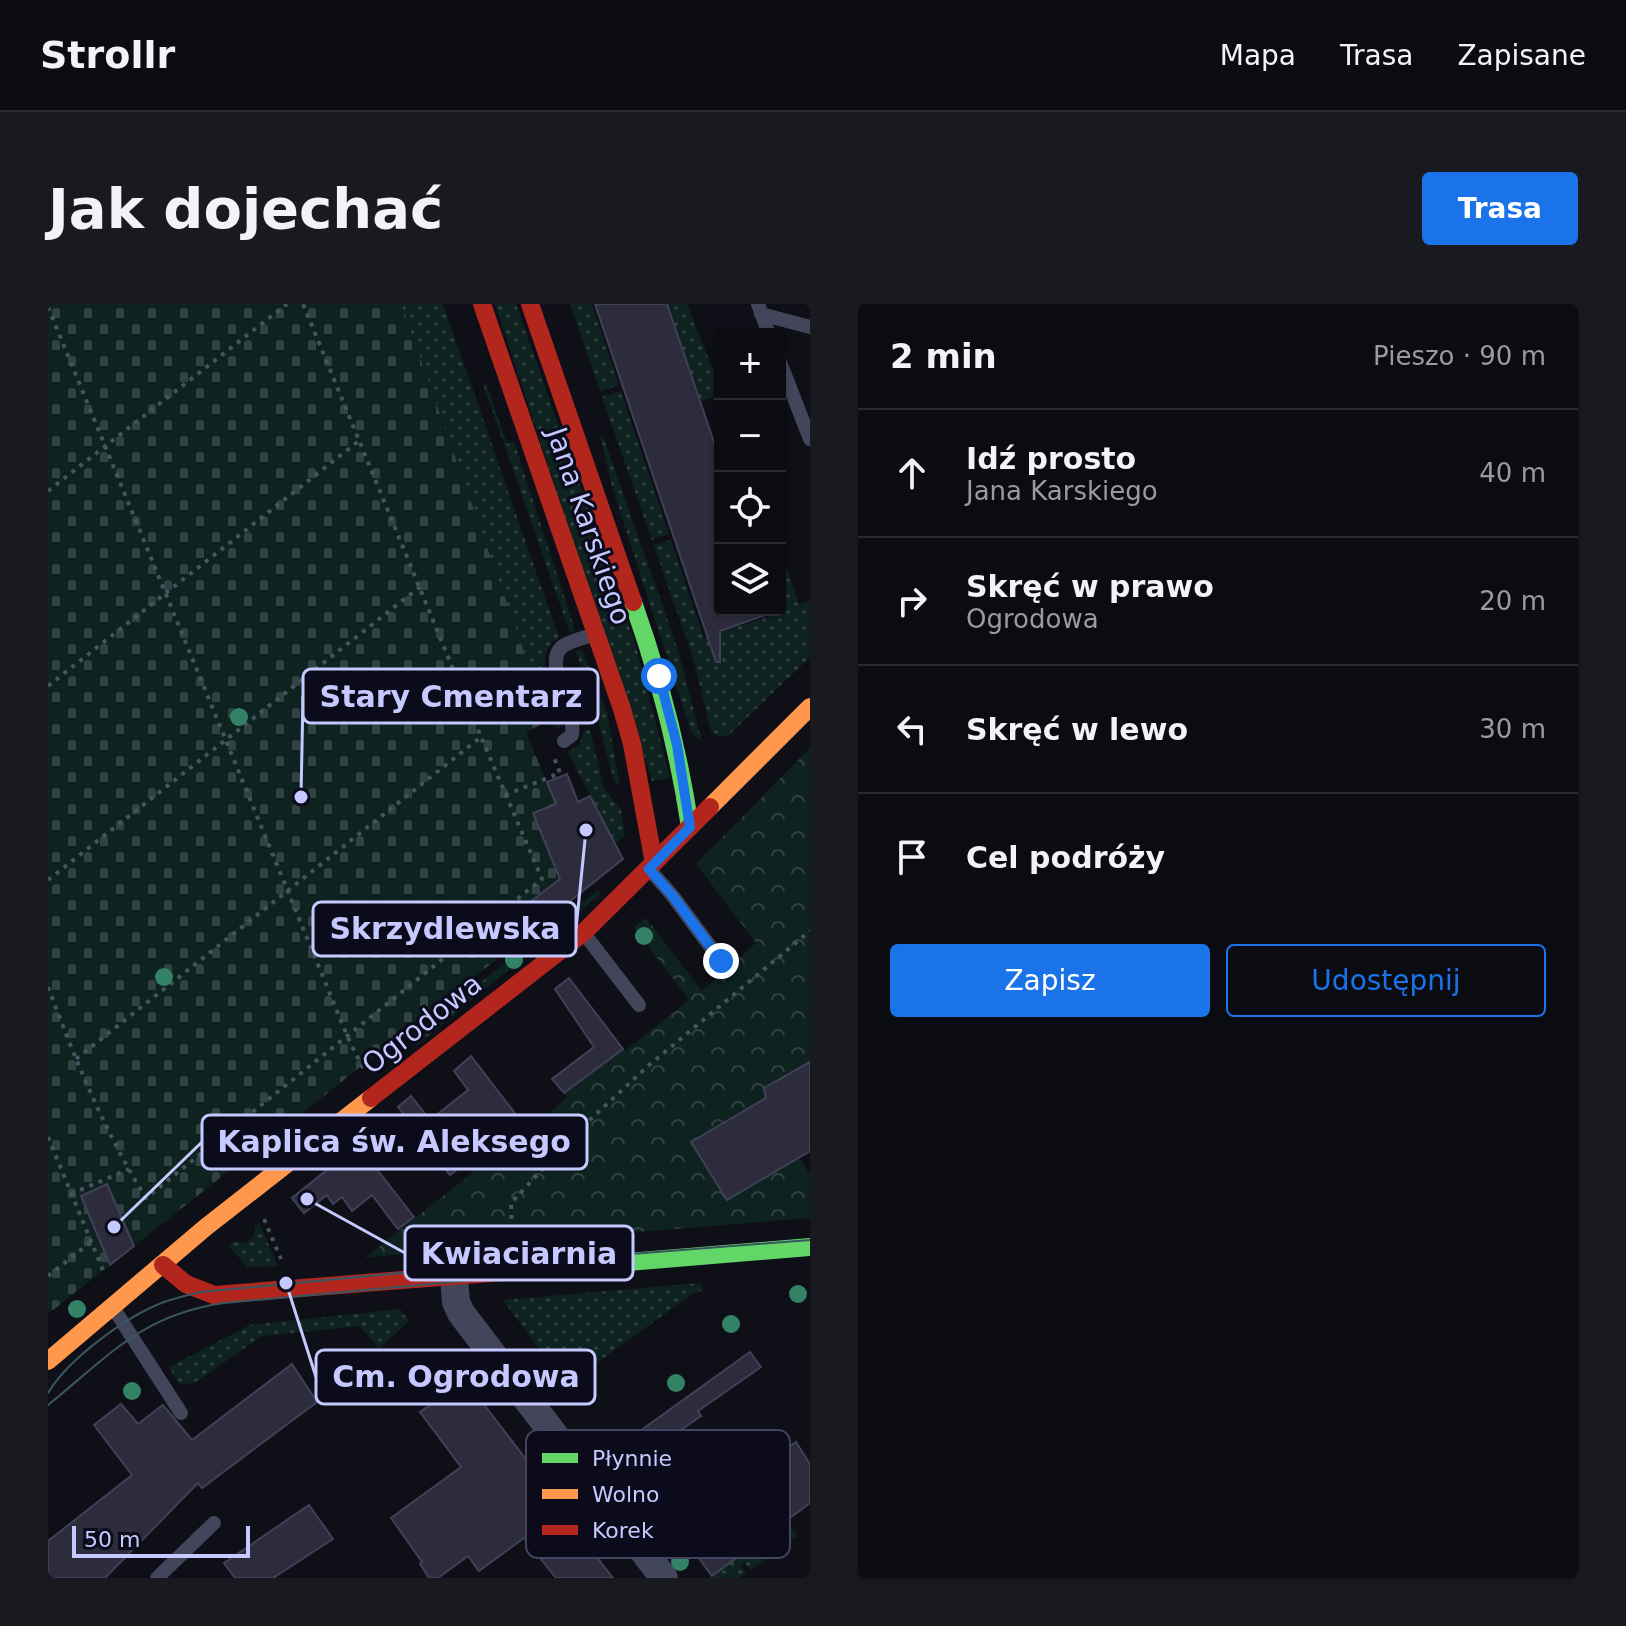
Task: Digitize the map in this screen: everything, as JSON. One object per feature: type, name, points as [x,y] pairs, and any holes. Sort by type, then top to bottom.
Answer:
[{"type":"main road","name":"Jana Karskiego","points":[[482,304],[632,744],[651,866]]},
{"type":"main road","name":"Jana Karskiego","points":[[530,304],[643,626],[677,745],[690,827]]},
{"type":"main road","name":"Ogrodowa","points":[[48,1361],[206,1227],[583,933],[810,707]]},
{"type":"main road","points":[[677,745],[700,759]]},
{"type":"main road","points":[[724,763],[760,757]]},
{"type":"main road","points":[[163,1265],[176,1279],[200,1292],[214,1295],[810,1247]]},
{"type":"street","points":[[454,1277],[456,1302],[461,1313],[551,1430]]},
{"type":"street","points":[[649,1558],[664,1578]]},
{"type":"lane","points":[[760,309],[810,327]]},
{"type":"lane","points":[[760,309],[767,328]]},
{"type":"lane","points":[[786,377],[810,439]]},
{"type":"lane","points":[[564,741],[572,735],[573,719],[557,675],[555,658],[562,647],[596,633]]},
{"type":"lane","points":[[651,866],[721,961]]},
{"type":"lane","points":[[583,933],[639,1005]]},
{"type":"lane","points":[[113,1308],[181,1413]]},
{"type":"lane","points":[[157,1578],[214,1523]]},
{"type":"path","points":[[48,491],[287,304]]},
{"type":"path","points":[[48,987],[75,1060],[146,1198],[542,879],[303,304]]},
{"type":"path","points":[[48,307],[287,892],[364,1070]]},
{"type":"path","points":[[48,686],[360,440]]},
{"type":"path","points":[[48,880],[421,586]]},
{"type":"path","points":[[75,1060],[481,737]]},
{"type":"path","points":[[505,795],[560,773]]},
{"type":"path","points":[[514,1272],[511,1203],[579,1130],[625,1087],[810,931]]},
{"type":"path","points":[[48,1137],[105,1275]]},
{"type":"path","points":[[71,1194],[129,1169]]},
{"type":"path","points":[[262,1213],[283,1265]]},
{"type":"path","points":[[48,1276],[91,1242]]},
{"type":"green space","points":[[48,304],[401,304],[532,674],[553,719],[526,732],[582,868],[545,921],[48,1314]]},
{"type":"green space","points":[[401,304],[443,304],[559,638],[550,645],[545,664],[550,687],[563,719],[562,726],[557,729],[532,674]]},
{"type":"green space","points":[[495,304],[516,304],[635,643],[670,778],[652,781]]},
{"type":"green space","points":[[570,304],[592,304],[619,385],[600,391]]},
{"type":"green space","points":[[668,304],[687,304],[714,373],[714,397],[701,401]]},
{"type":"green space","points":[[486,383],[507,444],[514,442],[575,630],[570,633],[483,384]]},
{"type":"green space","points":[[621,391],[669,534],[652,540],[602,397]]},
{"type":"green space","points":[[600,436],[603,436],[677,647],[702,742],[691,732],[612,486]]},
{"type":"green space","points":[[671,540],[704,638],[769,616],[786,616],[786,565],[799,604],[810,601],[810,657],[728,736],[718,736],[711,731],[694,661],[654,545]]},
{"type":"green space","points":[[582,650],[607,713],[620,787],[614,781],[576,651]]},
{"type":"green space","points":[[585,730],[590,730],[604,788],[621,810],[625,836],[615,843],[568,752],[579,745]]},
{"type":"green space","points":[[810,748],[810,1062],[764,1088],[766,1098],[691,1142],[727,1200],[799,1157],[810,1175],[810,1218],[513,1242],[365,1258],[511,1142],[525,1160],[563,1129],[550,1112],[567,1098],[564,1093],[623,1049],[625,1051],[689,1000],[634,927],[646,918],[702,991],[756,943],[696,864]]},
{"type":"green space","points":[[597,891],[602,893],[416,1046],[410,1038]]},
{"type":"green space","points":[[259,1223],[278,1266],[247,1267],[229,1246],[234,1242],[245,1243],[254,1237],[255,1226]]},
{"type":"green space","points":[[702,1283],[703,1291],[695,1292],[566,1385],[503,1300]]},
{"type":"green space","points":[[400,1309],[409,1321],[379,1349],[360,1326],[262,1336],[196,1382],[180,1385],[169,1367],[250,1325]]},
{"type":"green space","points":[[790,1526],[797,1536],[790,1541]]},
{"type":"green space","points":[[736,1558],[767,1558],[751,1570],[745,1563],[741,1566],[746,1573],[739,1578],[712,1576]]},
{"type":"building","points":[[595,304],[667,304],[714,442],[714,616],[762,616],[720,631],[720,662],[716,662]]},
{"type":"building","points":[[567,774],[578,802],[590,796],[623,859],[545,921],[530,902],[560,879],[533,813],[556,804],[547,782]]},
{"type":"building","points":[[569,978],[623,1049],[564,1093],[552,1079],[594,1047],[555,989]]},
{"type":"building","points":[[471,1056],[527,1129],[511,1142],[503,1133],[450,1175],[398,1107],[411,1096],[430,1120],[468,1090],[454,1071]]},
{"type":"building","points":[[810,1062],[810,1151],[727,1200],[691,1142],[766,1098],[764,1088]]},
{"type":"building","points":[[358,1145],[414,1217],[398,1229],[372,1195],[352,1211],[342,1197],[333,1204],[327,1195],[304,1213],[292,1198]]},
{"type":"building","points":[[107,1184],[134,1246],[110,1265],[81,1196]]},
{"type":"building","points":[[750,1352],[761,1367],[698,1411],[701,1416],[681,1430],[641,1430]]},
{"type":"building","points":[[292,1364],[317,1402],[202,1488],[198,1483],[105,1578],[48,1578],[48,1541],[132,1475],[94,1425],[121,1404],[138,1424],[163,1405],[192,1440]]},
{"type":"building","points":[[465,1380],[526,1459],[526,1540],[524,1538],[479,1571],[468,1556],[438,1578],[429,1578],[420,1564],[422,1562],[391,1518],[461,1467],[420,1412]]},
{"type":"building","points":[[796,1442],[810,1464],[810,1503],[790,1518],[790,1446]]},
{"type":"building","points":[[309,1505],[333,1539],[273,1578],[235,1578],[224,1563]]},
{"type":"building","points":[[540,1558],[597,1558],[613,1578],[556,1578]]},
{"type":"building","points":[[699,1558],[736,1558],[712,1576]]},
{"type":"tram line","points":[[48,1393],[84,1353],[133,1317],[164,1302],[200,1292],[453,1268],[810,1240]]},
{"type":"tram line","points":[[48,1405],[128,1340],[170,1317],[195,1309],[224,1303],[507,1277]]},
{"type":"traffic: fast","points":[[633,602],[667,713],[690,827]]},
{"type":"traffic: fast","points":[[592,1265],[810,1247]]},
{"type":"traffic: slow","points":[[710,807],[810,707]]},
{"type":"traffic: slow","points":[[48,1361],[206,1227],[371,1098]]},
{"type":"traffic: jam","points":[[482,304],[622,709],[632,744],[654,863]]},
{"type":"traffic: jam","points":[[530,304],[633,602]]},
{"type":"traffic: jam","points":[[371,1098],[583,933],[710,807]]},
{"type":"traffic: jam","points":[[163,1265],[186,1284],[214,1295],[592,1265]]},
{"type":"place","name":"Stary Cmentarz","points":[[301,797]]},
{"type":"place","name":"Skrzydlewska","points":[[586,830]]},
{"type":"place","name":"Kwiaciarnia","points":[[307,1199]]},
{"type":"place","name":"Kaplica św. Aleksego","points":[[114,1227]]},
{"type":"place","name":"Cm. Ogrodowa","points":[[286,1283]]},
{"type":"route","points":[[659,676],[677,745],[690,827],[649,869],[721,961]]}]
